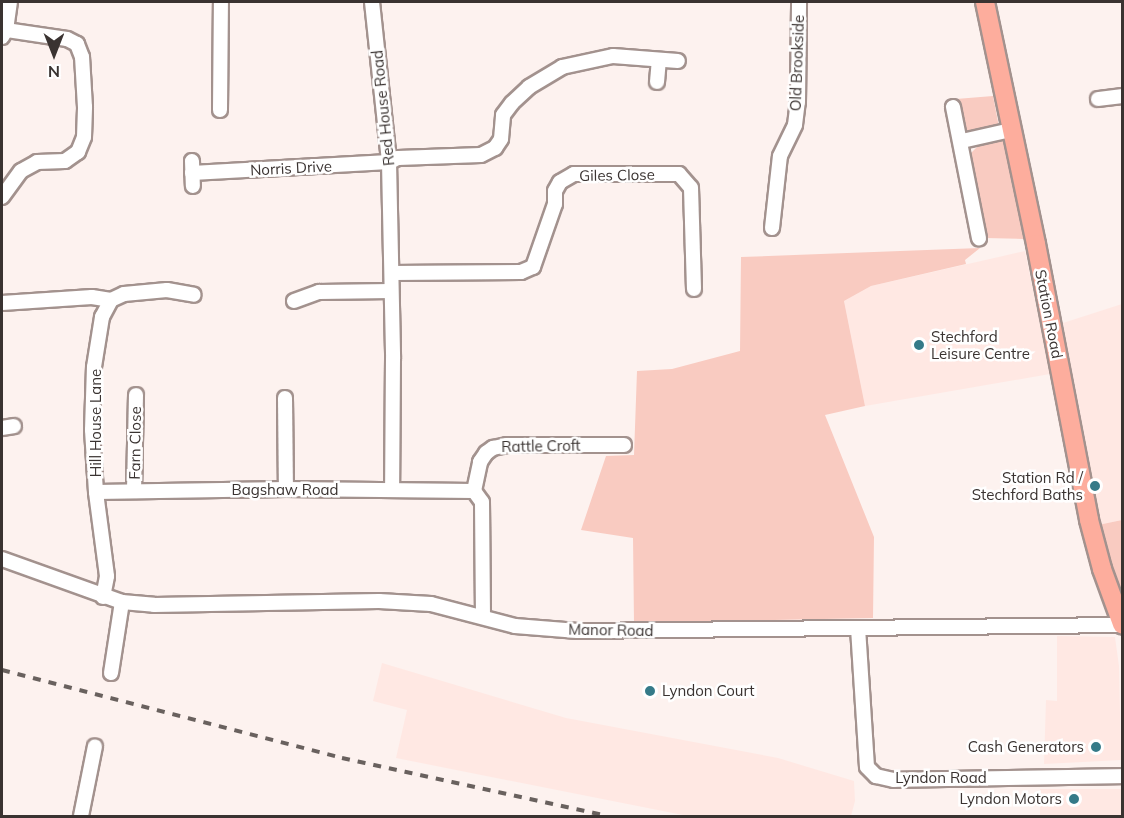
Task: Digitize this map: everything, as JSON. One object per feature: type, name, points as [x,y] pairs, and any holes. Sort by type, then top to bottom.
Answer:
[{"type":"main road","name":"Station Road","points":[[985,2],[1036,244],[1089,520],[1102,569],[1122,621]]},
{"type":"street","points":[[2,197],[21,171],[37,162],[66,161],[78,152],[84,137],[82,57],[77,44],[67,39],[4,33],[10,2]]},
{"type":"street","points":[[220,110],[221,2]]},
{"type":"street","name":"Red House Road","points":[[372,2],[389,162],[389,214],[393,273],[391,291],[392,490]]},
{"type":"street","name":"Old Brookside","points":[[772,228],[780,156],[795,125],[798,102],[799,2]]},
{"type":"street","name":"Norris Drive","points":[[193,174],[389,162],[398,158],[481,155],[495,148],[501,139],[503,115],[512,103],[529,87],[562,67],[613,56],[678,61]]},
{"type":"street","points":[[657,82],[659,60]]},
{"type":"street","points":[[1098,99],[1122,96]]},
{"type":"street","points":[[953,107],[962,141],[980,238]]},
{"type":"street","points":[[962,141],[1011,130]]},
{"type":"street","name":"Giles Close","points":[[393,273],[521,272],[533,267],[555,204],[555,191],[560,182],[574,174],[679,174],[691,188],[694,290]]},
{"type":"street","points":[[2,303],[92,297],[111,300],[124,294],[167,290],[194,295]]},
{"type":"street","points":[[294,301],[319,292],[391,291]]},
{"type":"street","name":"Hill House Lane","points":[[103,597],[107,576],[96,492],[92,430],[94,367],[102,317],[111,300]]},
{"type":"street","name":"Farn Close","points":[[135,491],[136,395]]},
{"type":"street","points":[[285,398],[286,489]]},
{"type":"street","name":"Rattle Croft","points":[[483,616],[482,502],[474,491],[480,462],[493,448],[507,445],[624,445]]},
{"type":"street","name":"Bagshaw Road","points":[[96,492],[286,489],[474,491]]},
{"type":"street","name":"Manor Road","points":[[2,559],[122,602],[154,605],[379,601],[431,604],[515,626],[578,631],[858,628],[1122,621]]},
{"type":"street","points":[[111,673],[122,602]]},
{"type":"street","name":"Lyndon Road","points":[[858,628],[867,767],[876,776],[894,780],[1122,776]]},
{"type":"street","points":[[81,816],[95,746]]},
{"type":"shaded area","points":[[993,96],[999,127],[966,131],[961,124],[956,99]]},
{"type":"shaded area","points":[[1003,137],[1024,239],[985,238],[970,154],[983,141]]},
{"type":"shaded area","points":[[980,248],[965,260],[966,264],[871,286],[844,301],[865,406],[825,415],[874,537],[873,618],[634,623],[633,538],[581,530],[606,456],[634,455],[637,371],[672,369],[740,351],[741,257]]},
{"type":"shaded area","points":[[1025,251],[1050,374],[865,406],[844,301],[871,286]]},
{"type":"shaded area","points":[[1122,304],[1122,520],[1098,525],[1075,409],[1063,323]]},
{"type":"shaded area","points":[[1122,520],[1122,599],[1111,571],[1098,525]]},
{"type":"shaded area","points":[[1057,636],[1115,637],[1119,666],[1121,760],[1044,764],[1046,700],[1057,701]]},
{"type":"shaded area","points":[[382,663],[566,718],[778,758],[854,781],[855,801],[851,816],[688,816],[396,758],[407,710],[373,701]]},
{"type":"shaded area","points":[[1040,789],[1122,789],[1122,816],[1040,816]]},
{"type":"railway","points":[[2,670],[342,758],[608,816]]},
{"type":"place","name":"Stechford Leisure Centre","points":[[919,345]]},
{"type":"place","name":"Station Rd / Stechford Baths","points":[[1095,486]]},
{"type":"place","name":"Lyndon Court","points":[[650,691]]},
{"type":"place","name":"Cash Generators","points":[[1096,747]]},
{"type":"place","name":"Lyndon Motors","points":[[1074,799]]}]
